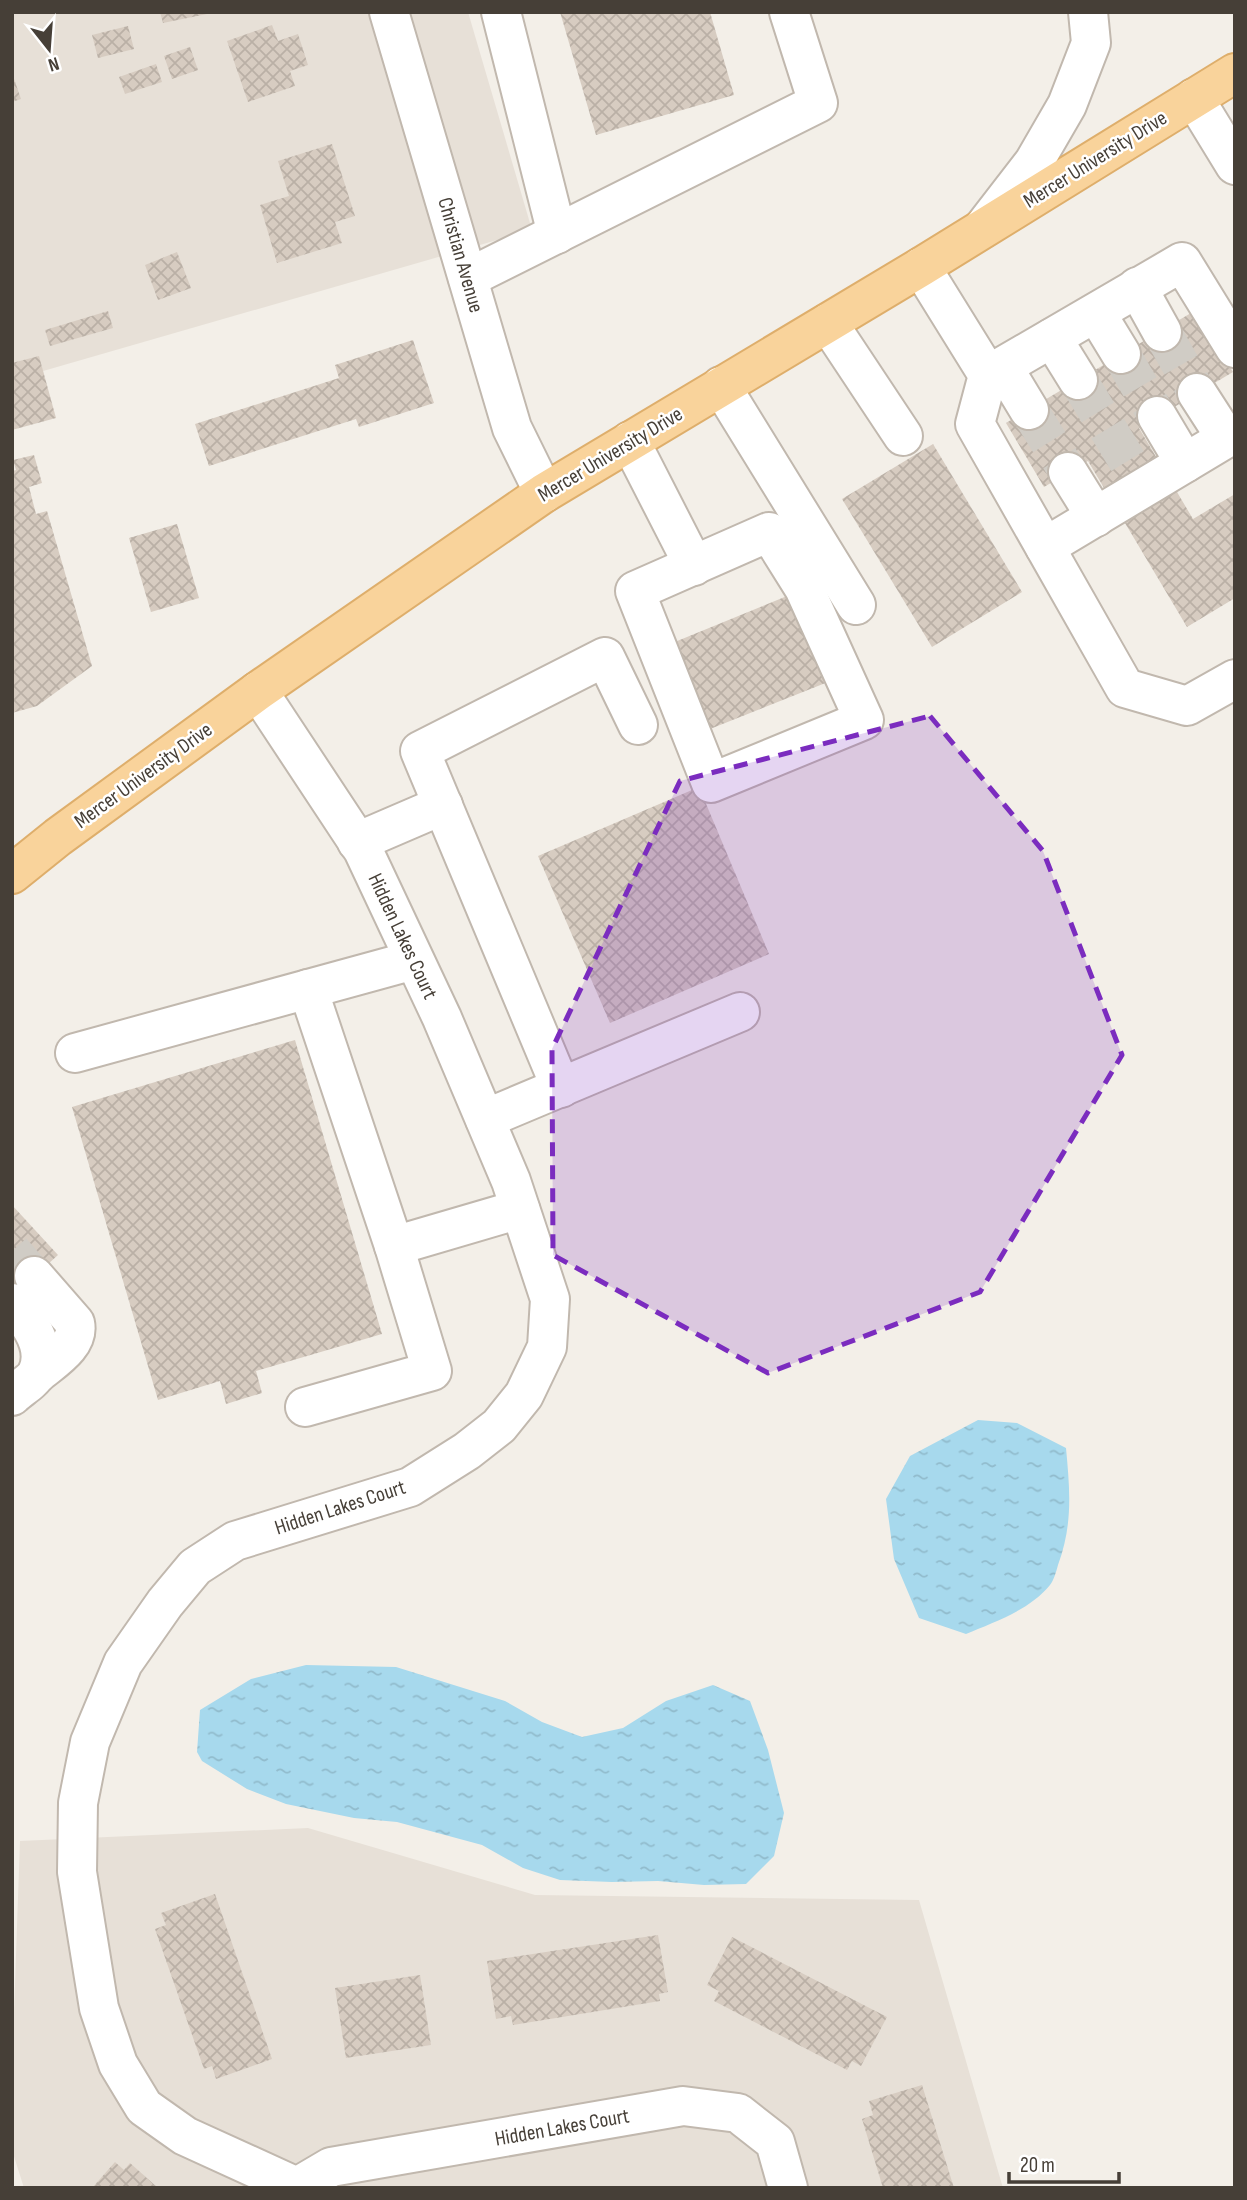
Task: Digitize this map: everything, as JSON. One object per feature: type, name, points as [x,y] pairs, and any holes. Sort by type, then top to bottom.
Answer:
[{"type":"main road","name":"Mercer University Drive","points":[[12,874],[58,837],[258,691],[544,493],[921,267],[1235,73]]},
{"type":"street","name":"Christian Avenue","points":[[390,12],[512,428],[544,493]]},
{"type":"street","points":[[501,12],[557,234]]},
{"type":"street","points":[[468,278],[818,103],[789,12]]},
{"type":"street","points":[[982,229],[1034,162],[1067,105],[1091,43],[1088,12]]},
{"type":"street","points":[[1194,98],[1235,165]]},
{"type":"street","points":[[1235,348],[1182,262],[995,371],[975,424],[1125,688],[1187,706],[1235,679]]},
{"type":"street","points":[[921,267],[995,371],[1029,410]]},
{"type":"street","points":[[1137,287],[1162,332]]},
{"type":"street","points":[[1096,313],[1121,354]]},
{"type":"street","points":[[828,323],[903,436]]},
{"type":"street","points":[[1052,338],[1078,380]]},
{"type":"street","points":[[721,386],[856,605]]},
{"type":"street","points":[[1045,547],[1230,435],[1197,393]]},
{"type":"street","points":[[1157,416],[1185,463]]},
{"type":"street","points":[[630,441],[694,566]]},
{"type":"street","points":[[1068,472],[1096,517]]},
{"type":"street","points":[[769,532],[804,588],[864,720],[711,783],[635,591],[694,566],[769,532]]},
{"type":"street","points":[[561,1088],[420,751],[605,657],[638,725]]},
{"type":"street","name":"Hidden Lakes Court","points":[[258,691],[357,842],[442,1018],[511,1181],[550,1299],[547,1347],[524,1395],[499,1426],[467,1451],[410,1486],[235,1541],[195,1567],[165,1603],[123,1663],[90,1742],[78,1803],[78,1872],[99,2008],[118,2064],[145,2107],[184,2136],[297,2187],[331,2167],[683,2106],[738,2113],[775,2142],[788,2188]]},
{"type":"street","points":[[357,842],[443,805]]},
{"type":"street","points":[[75,1053],[414,960]]},
{"type":"street","points":[[305,1407],[432,1371],[394,1246],[308,989]]},
{"type":"street","points":[[485,1119],[740,1012]]},
{"type":"street","points":[[394,1246],[520,1209]]},
{"type":"street","points":[[23,1289],[41,1352],[24,1385]]},
{"type":"highlighted area","points":[[930,716],[1043,851],[1122,1055],[980,1292],[768,1373],[553,1255],[552,1049],[680,781]]},
{"type":"shaded area","points":[[12,12],[468,12],[532,230],[12,380]]},
{"type":"shaded area","points":[[308,1828],[535,1895],[919,1900],[1003,2188],[24,2188],[12,2150],[20,1841]]},
{"type":"water","points":[[978,1420],[1017,1423],[1066,1448],[1069,1507],[1063,1550],[1050,1585],[1022,1608],[966,1634],[919,1618],[894,1559],[886,1499],[910,1456]]},
{"type":"water","points":[[306,1665],[396,1667],[505,1701],[542,1722],[582,1737],[623,1728],[666,1701],[713,1685],[750,1701],[768,1750],[784,1813],[774,1856],[746,1884],[560,1880],[523,1868],[482,1845],[397,1822],[354,1818],[286,1804],[247,1789],[202,1761],[197,1752],[200,1710],[251,1679]]},
{"type":"building","points":[[160,12],[212,12],[212,13],[163,23]]},
{"type":"building","points":[[560,12],[710,12],[734,95],[596,135]]},
{"type":"building","points":[[272,25],[278,41],[298,34],[308,65],[290,71],[295,86],[248,102],[227,41]]},
{"type":"building","points":[[128,26],[134,49],[98,58],[92,35]]},
{"type":"building","points":[[190,47],[198,70],[172,79],[164,56]]},
{"type":"building","points":[[156,64],[162,82],[125,94],[119,77]]},
{"type":"building","points":[[12,73],[21,99],[12,102]]},
{"type":"building","points":[[332,144],[355,216],[335,222],[342,243],[277,263],[260,205],[289,196],[278,161]]},
{"type":"building","points":[[177,252],[191,288],[158,300],[145,265]]},
{"type":"building","points":[[1196,310],[1233,372],[1139,428],[1193,519],[1235,494],[1235,598],[1187,627],[1088,461],[1044,487],[1006,423]]},
{"type":"building","points":[[108,311],[113,328],[50,346],[45,330]]},
{"type":"building","points":[[413,340],[434,403],[359,427],[356,419],[209,466],[195,424],[339,378],[335,365]]},
{"type":"building","points":[[39,356],[56,418],[12,430],[12,363]]},
{"type":"building","points":[[933,444],[1022,592],[932,647],[842,499]]},
{"type":"building","points":[[34,455],[42,483],[29,487],[36,514],[47,511],[92,666],[37,706],[12,713],[12,471],[16,470],[13,460]]},
{"type":"building","points":[[177,524],[199,598],[151,612],[129,538]]},
{"type":"building","points":[[792,594],[828,682],[700,733],[665,646]]},
{"type":"building","points":[[699,787],[769,954],[610,1023],[538,856]]},
{"type":"building","points":[[295,1040],[382,1334],[256,1371],[262,1393],[226,1404],[220,1381],[158,1400],[72,1107]]},
{"type":"building","points":[[12,1205],[58,1255],[26,1284],[12,1269]]},
{"type":"building","points":[[215,1894],[272,2059],[216,2079],[212,2066],[204,2069],[155,1929],[166,1925],[161,1913]]},
{"type":"building","points":[[658,1935],[668,1992],[659,1994],[660,2001],[513,2025],[511,2016],[496,2019],[487,1961]]},
{"type":"building","points":[[732,1937],[887,2017],[861,2066],[852,2061],[847,2070],[714,2001],[719,1991],[707,1985]]},
{"type":"building","points":[[420,1975],[431,2045],[346,2058],[335,1988]]},
{"type":"building","points":[[922,2085],[954,2188],[883,2188],[862,2119],[873,2115],[869,2101]]},
{"type":"building","points":[[115,2162],[124,2170],[130,2163],[158,2188],[92,2188]]},
{"type":"tunnel","points":[[1162,332],[1197,393]]},
{"type":"tunnel","points":[[1121,354],[1157,416]]},
{"type":"tunnel","points":[[1078,380],[1144,488]]},
{"type":"tunnel","points":[[1029,410],[1068,472]]},
{"type":"tunnel","points":[[12,1251],[34,1276]]}]
